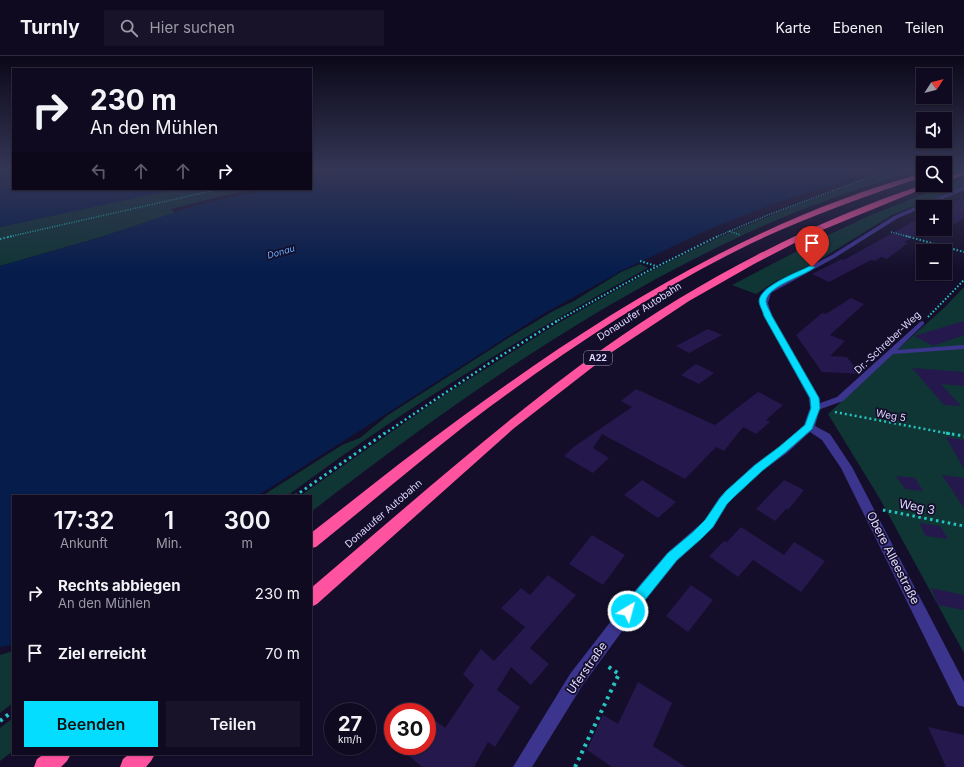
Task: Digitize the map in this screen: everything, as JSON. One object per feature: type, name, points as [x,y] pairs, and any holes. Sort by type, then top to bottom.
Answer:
[{"type":"highway","name":"Donauufer Autobahn","points":[[312,541],[484,406],[584,337],[663,288],[726,253],[783,227],[839,204]]},
{"type":"highway","name":"Donauufer Autobahn","points":[[312,598],[509,426],[608,350],[686,299],[751,262],[814,230],[877,204]]},
{"type":"highway","points":[[46,767],[59,755]]},
{"type":"highway","points":[[131,767],[143,755]]},
{"type":"street","points":[[809,427],[815,408],[814,398],[768,316],[762,302],[764,296],[768,291],[834,256],[877,228],[923,204]]},
{"type":"street","name":"Obere Alleestraße","points":[[809,427],[826,437],[846,467],[964,699]]},
{"type":"street","name":"Uferstraße","points":[[522,767],[576,680],[637,599],[672,557],[709,524],[724,501],[758,468],[778,454],[809,427]]},
{"type":"lane","name":"Dr.-Schreber-Weg","points":[[815,408],[840,399],[922,323]]},
{"type":"lane","points":[[892,352],[964,347]]},
{"type":"path","points":[[0,239],[153,204]]},
{"type":"path","points":[[296,495],[429,401],[560,319],[656,266],[729,231],[796,204]]},
{"type":"path","points":[[877,228],[964,252]]},
{"type":"path","points":[[729,231],[740,235]]},
{"type":"path","points":[[640,261],[656,266]]},
{"type":"path","name":"Dr.-Schreber-Weg","points":[[922,323],[964,280]]},
{"type":"path","name":"Weg 5","points":[[815,408],[964,436]]},
{"type":"path","name":"Weg 3","points":[[867,507],[964,526]]},
{"type":"path","points":[[574,767],[619,674],[594,657]]},
{"type":"path","points":[[0,721],[12,712]]},
{"type":"green space","points":[[106,204],[190,204],[171,209],[175,213],[101,237],[0,266],[0,227]]},
{"type":"green space","points":[[800,204],[816,204],[760,227],[682,265],[571,328],[465,398],[312,511],[312,495],[301,495],[443,396],[555,325],[647,273],[720,237]]},
{"type":"green space","points":[[899,204],[916,204],[892,215],[816,262],[776,281],[756,294],[732,285],[822,238],[873,214]]},
{"type":"green space","points":[[640,264],[648,268],[555,320],[463,375],[374,434],[288,495],[264,495],[342,445],[360,438],[388,415],[510,337],[555,310],[574,301],[621,272]]},
{"type":"green space","points":[[964,287],[964,653],[880,499],[828,414],[944,308]]},
{"type":"green space","points":[[12,651],[12,704],[0,713],[0,655]]},
{"type":"green space","points":[[12,719],[12,752],[0,761],[0,728]]},
{"type":"water","points":[[0,204],[106,204],[0,227]]},
{"type":"water","name":"Donau","points":[[202,204],[773,204],[705,231],[623,270],[543,314],[259,495],[12,495],[12,645],[0,647],[0,266],[101,237]]},
{"type":"building","points":[[952,204],[964,204],[964,218],[952,225]]},
{"type":"building","points":[[916,220],[916,236],[904,242],[908,243],[887,259],[881,257],[875,261],[871,260],[829,282],[812,274],[842,259],[844,260]]},
{"type":"building","points":[[851,298],[864,304],[830,335],[845,341],[830,356],[847,357],[860,374],[822,372],[796,335],[822,313],[826,314]]},
{"type":"building","points":[[964,321],[964,335],[933,346],[914,336]]},
{"type":"building","points":[[708,329],[722,335],[689,353],[676,346]]},
{"type":"building","points":[[696,364],[714,373],[699,384],[681,375]]},
{"type":"building","points":[[912,368],[964,372],[964,386],[941,384],[961,406],[944,405]]},
{"type":"building","points":[[636,389],[715,425],[758,392],[783,405],[766,420],[770,422],[756,434],[743,427],[724,451],[716,447],[685,479],[602,434],[593,448],[609,458],[593,473],[564,456],[575,446],[632,407],[621,401]]},
{"type":"building","points":[[946,437],[964,440],[964,469]]},
{"type":"building","points":[[942,475],[964,478],[964,508]]},
{"type":"building","points":[[896,476],[915,478],[923,491],[905,489]]},
{"type":"building","points":[[642,480],[676,502],[658,518],[624,495]]},
{"type":"building","points":[[784,480],[804,490],[788,510],[786,509],[775,521],[756,509]]},
{"type":"building","points":[[919,523],[940,526],[948,539],[926,536]]},
{"type":"building","points":[[741,527],[784,555],[794,542],[825,561],[801,592],[753,560],[738,577],[709,556],[724,541],[727,542]]},
{"type":"building","points":[[592,535],[625,555],[603,585],[569,564]]},
{"type":"building","points":[[548,575],[576,595],[530,648],[549,664],[531,685],[511,667],[497,690],[520,707],[495,747],[488,742],[474,767],[422,767],[408,755],[436,755],[436,721],[445,728],[474,685],[463,674],[481,649],[494,661],[525,627],[501,608],[521,588],[530,595]]},
{"type":"building","points":[[691,585],[713,600],[688,632],[666,616]]},
{"type":"building","points":[[931,588],[964,595],[964,610],[938,605]]},
{"type":"building","points":[[638,682],[672,703],[653,746],[686,767],[612,767],[587,750],[603,715],[618,724]]},
{"type":"building","points":[[928,727],[964,735],[964,767],[946,767]]},
{"type":"route","points":[[628,611],[672,557],[709,524],[718,509],[730,494],[758,468],[783,450],[809,427],[815,408],[814,398],[768,316],[762,302],[764,296],[773,287],[812,267]]}]
